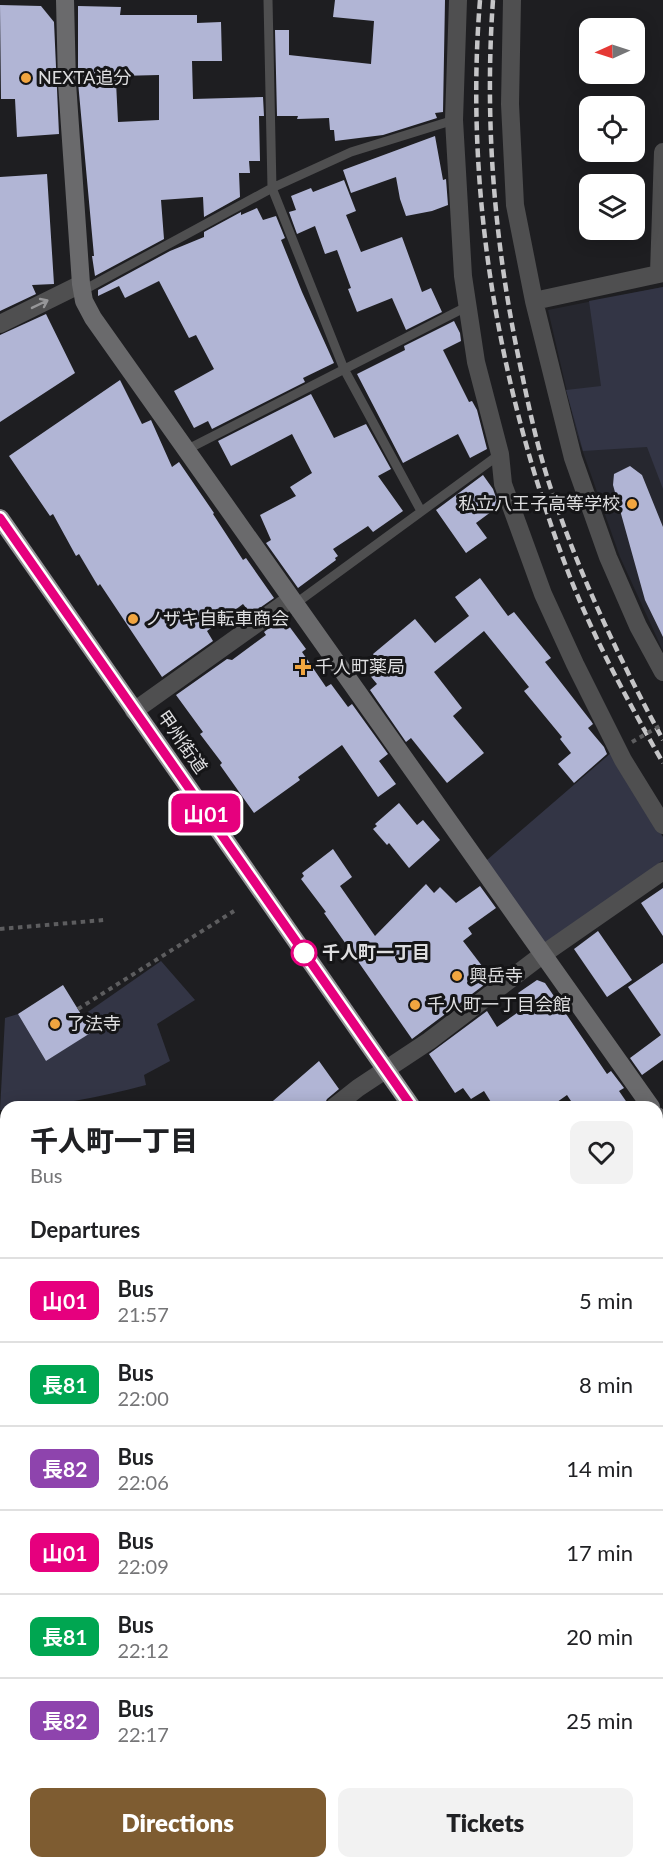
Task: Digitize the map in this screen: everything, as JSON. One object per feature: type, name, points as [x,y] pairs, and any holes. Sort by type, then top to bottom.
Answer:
[{"type":"highway","name":"甲州街道","points":[[0,518],[408,1101]]},
{"type":"street","points":[[65,0],[67,83],[81,287],[84,301],[93,318],[188,449],[647,1101]]},
{"type":"street","points":[[458,0],[454,120],[463,276],[477,362],[500,454],[503,484],[543,594],[575,664],[623,760],[663,825]]},
{"type":"street","points":[[512,0],[510,104],[515,206],[534,301],[573,458],[608,557],[638,626],[663,672]]},
{"type":"street","points":[[534,301],[661,273],[663,152]]},
{"type":"street","points":[[0,324],[81,287]]},
{"type":"street","points":[[134,711],[293,601]]},
{"type":"street","points":[[341,1101],[357,1088],[429,1041],[542,955],[663,871]]},
{"type":"lane","points":[[267,0],[272,188],[344,369],[421,511]]},
{"type":"lane","points":[[81,287],[272,188],[351,152],[454,120]]},
{"type":"lane","points":[[188,449],[468,306]]},
{"type":"lane","points":[[293,601],[500,454]]},
{"type":"path","points":[[632,742],[663,724]]},
{"type":"path","points":[[78,1009],[234,911]]},
{"type":"path","points":[[0,929],[104,920]]},
{"type":"shaded area","name":"私立八王子高等学校","points":[[663,287],[663,651],[620,557],[577,435],[548,310]]},
{"type":"shaded area","points":[[663,287],[663,489],[647,447],[583,451],[566,390],[601,386],[589,301]]},
{"type":"shaded area","points":[[612,752],[663,837],[663,860],[542,955],[480,866]]},
{"type":"shaded area","points":[[161,961],[195,1000],[157,1024],[170,1061],[144,1075],[146,1085],[70,1101],[0,1101],[5,1018],[18,1014],[46,1061],[91,1032],[82,1016]]},
{"type":"building","points":[[335,0],[445,0],[443,112],[435,113],[437,118],[383,135],[335,141],[334,130],[330,130],[329,118],[297,119],[298,116],[277,116],[275,30],[289,30],[289,55],[371,64],[374,21],[333,17]]},
{"type":"building","points":[[0,5],[41,6],[54,22],[59,134],[17,137],[15,99],[1,99]]},
{"type":"building","points":[[78,6],[121,7],[120,15],[197,15],[197,23],[221,22],[222,61],[192,61],[193,99],[263,97],[264,116],[259,116],[260,161],[249,161],[250,173],[239,173],[240,197],[204,217],[203,197],[161,200],[164,239],[95,276],[78,82]],"holes":[[[159,75],[159,120],[118,122],[116,82],[119,82],[119,76]]]},
{"type":"building","points":[[435,136],[443,180],[446,179],[448,205],[406,216],[396,177],[351,193],[343,170]]},
{"type":"building","points":[[47,174],[54,284],[32,285],[36,294],[0,311],[0,177]]},
{"type":"building","points":[[344,180],[356,211],[346,215],[361,252],[402,237],[422,292],[431,288],[442,312],[406,330],[392,298],[357,312],[337,250],[325,254],[315,226],[297,234],[289,212],[296,210],[291,196],[311,188],[313,192]]},
{"type":"building","points":[[257,208],[263,220],[276,216],[285,238],[281,240],[334,363],[303,378],[305,382],[212,429],[208,421],[194,428],[174,391],[214,369],[196,335],[189,338],[159,281],[125,298],[119,286],[98,296],[98,290],[170,251],[204,237],[204,232],[241,212],[241,215]]},
{"type":"building","points":[[46,314],[75,373],[0,422],[0,335]]},
{"type":"building","points":[[454,321],[461,341],[443,350],[469,402],[472,401],[477,410],[487,449],[470,458],[458,434],[403,463],[357,374],[405,350],[404,346]]},
{"type":"building","points":[[120,380],[142,424],[151,420],[172,467],[179,462],[243,560],[246,558],[274,598],[251,614],[243,604],[207,631],[213,641],[162,677],[100,584],[98,586],[79,554],[76,556],[53,514],[50,516],[9,456]]},
{"type":"building","points":[[311,394],[334,438],[366,424],[391,469],[378,476],[403,511],[373,532],[368,526],[333,549],[338,556],[336,560],[298,588],[266,543],[271,540],[260,515],[296,496],[290,487],[312,473],[292,434],[231,466],[218,441]]},
{"type":"building","points":[[630,466],[642,475],[663,527],[663,637],[645,600],[613,485],[614,474]]},
{"type":"building","points":[[483,475],[493,489],[499,506],[476,523],[487,538],[466,553],[436,510]]},
{"type":"building","points":[[480,578],[508,616],[514,612],[551,658],[545,662],[591,721],[593,724],[588,728],[604,747],[607,754],[574,783],[558,764],[571,753],[560,739],[562,737],[524,691],[529,687],[484,631],[434,672],[462,708],[453,716],[484,753],[447,783],[411,738],[406,742],[370,690],[377,684],[363,667],[375,657],[373,654],[415,619],[435,643],[469,616],[455,597]]},
{"type":"building","points":[[283,618],[306,649],[302,652],[326,687],[331,684],[348,707],[352,704],[388,754],[379,761],[396,784],[378,797],[342,745],[298,777],[300,780],[254,813],[200,734],[203,732],[176,695],[227,659],[232,660],[266,635],[264,632]]},
{"type":"building","points":[[399,803],[417,825],[423,820],[440,840],[409,868],[389,843],[387,845],[373,829],[377,826],[375,824]]},
{"type":"building","points":[[333,849],[352,877],[340,886],[375,936],[426,884],[434,893],[440,887],[456,903],[480,886],[496,908],[468,928],[472,934],[463,941],[492,979],[412,1039],[301,879],[304,876],[302,873]]},
{"type":"building","points":[[663,888],[663,936],[641,903]]},
{"type":"building","points":[[598,931],[632,980],[607,997],[574,949]]},
{"type":"building","points":[[663,963],[663,1060],[642,1075],[630,1058],[661,1035],[628,987]]},
{"type":"building","points":[[537,980],[545,983],[607,1074],[611,1071],[624,1088],[619,1091],[626,1101],[571,1101],[567,1095],[558,1101],[490,1101],[484,1091],[471,1099],[463,1088],[455,1093],[429,1054],[487,1011],[497,1027],[527,1006],[518,993]]},
{"type":"building","name":"了法寺","points":[[63,985],[92,1032],[46,1061],[18,1014]]},
{"type":"building","points":[[319,1061],[339,1089],[326,1101],[273,1101]]},
{"type":"railway","points":[[480,0],[476,73],[477,146],[483,220],[493,293],[524,437],[545,508],[580,601],[625,695],[663,763]]},
{"type":"railway","points":[[493,0],[490,94],[494,188],[505,281],[532,418],[547,478],[589,588],[663,740]]},
{"type":"bus line","name":"山01","points":[[0,518],[408,1101]]},
{"type":"place","name":"NEXTA追分","points":[[26,78]]},
{"type":"place","name":"私立八王子高等学校","points":[[632,504]]},
{"type":"place","name":"ノザキ自転車商会","points":[[133,619]]},
{"type":"place","name":"千人町薬局","points":[[303,667]]},
{"type":"place","name":"千人町一丁目","points":[[304,953]]},
{"type":"place","name":"興岳寺","points":[[457,976]]},
{"type":"place","name":"千人町一丁目会館","points":[[415,1005]]},
{"type":"place","name":"了法寺","points":[[55,1024]]}]
